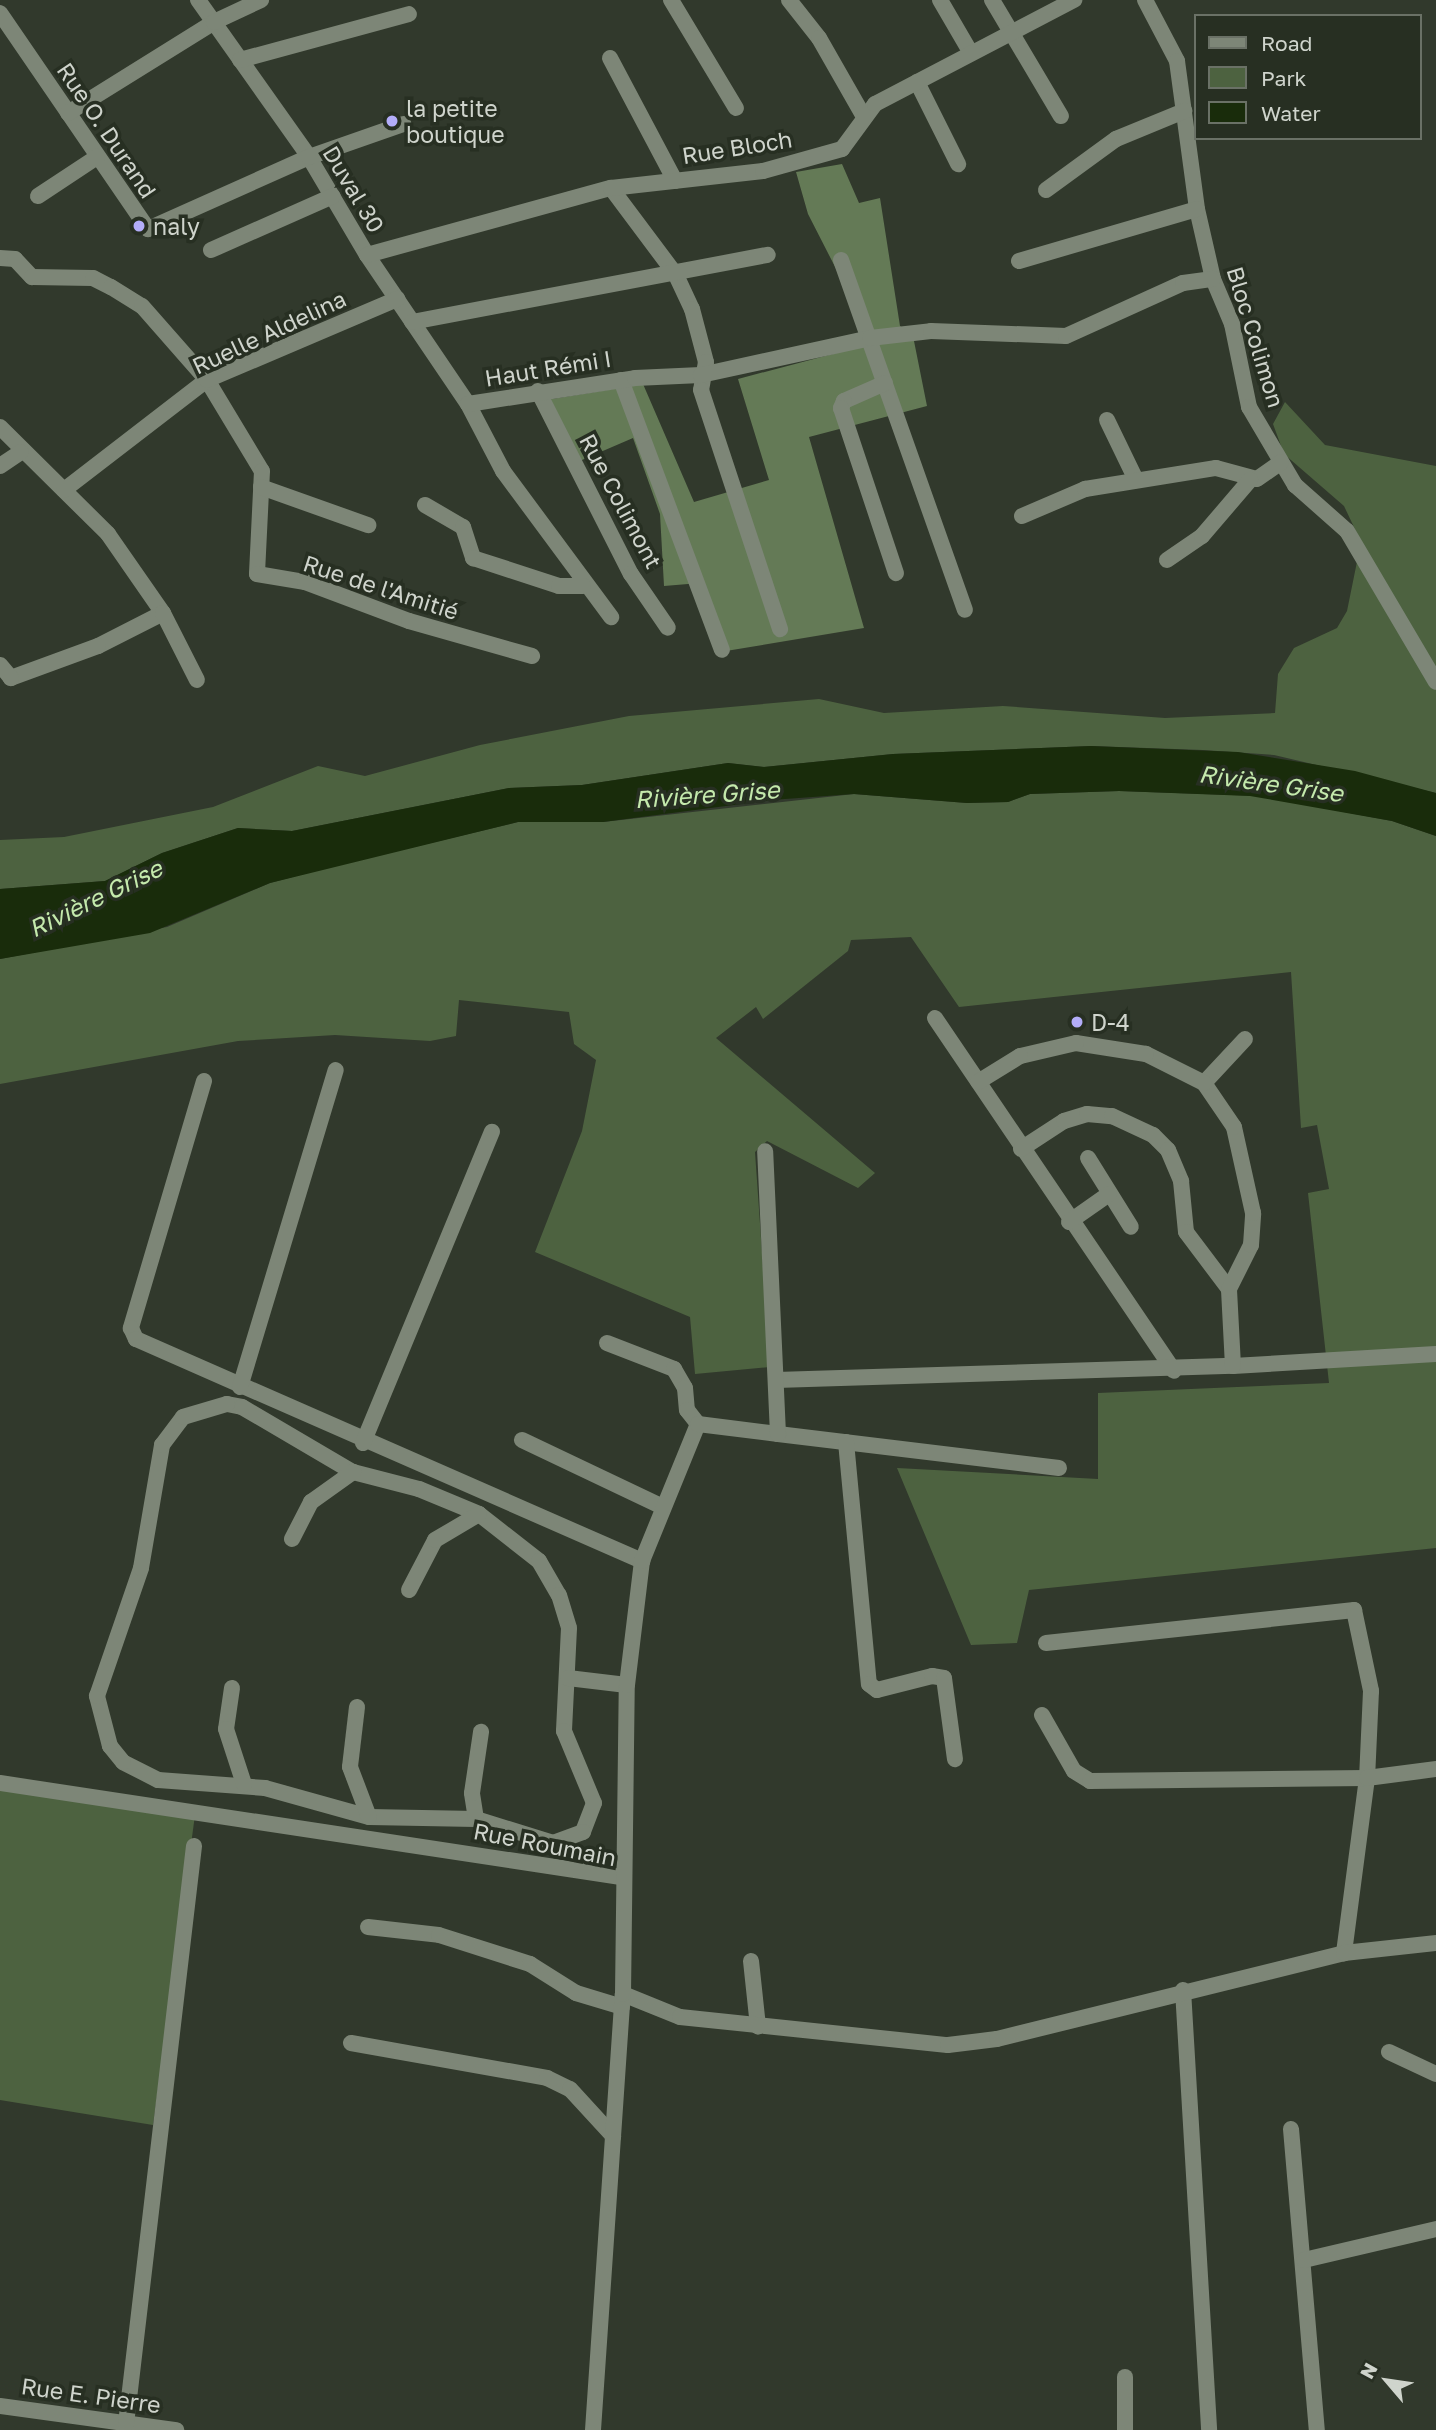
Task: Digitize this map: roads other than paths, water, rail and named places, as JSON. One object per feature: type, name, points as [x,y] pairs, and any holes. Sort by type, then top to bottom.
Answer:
[{"type":"street","name":"Duval 30","points":[[198,0],[309,157],[368,255],[468,404],[503,471],[583,586],[611,617]]},
{"type":"street","points":[[68,114],[214,22],[261,0]]},
{"type":"street","points":[[671,0],[736,107]]},
{"type":"street","points":[[789,0],[819,38],[864,117]]},
{"type":"street","points":[[940,0],[971,53]]},
{"type":"street","points":[[992,0],[1061,116]]},
{"type":"street","name":"Rue Bloch","points":[[368,255],[611,188],[763,171],[842,149],[876,104],[1074,0]]},
{"type":"street","name":"Bloc Colimon","points":[[1145,0],[1177,61],[1197,209],[1213,279],[1232,324],[1249,407],[1295,485],[1347,531],[1436,682]]},
{"type":"street","name":"Rue O. Durand","points":[[0,13],[142,223],[154,230],[309,157]]},
{"type":"street","points":[[240,60],[409,14]]},
{"type":"street","points":[[610,58],[675,181]]},
{"type":"street","points":[[917,82],[958,164]]},
{"type":"street","points":[[1045,191],[1116,139],[1184,111]]},
{"type":"street","points":[[309,157],[403,124]]},
{"type":"street","points":[[38,195],[97,157]]},
{"type":"street","points":[[611,188],[676,275],[705,354],[701,390],[780,629]]},
{"type":"street","points":[[211,250],[333,197]]},
{"type":"street","points":[[1019,261],[1197,209]]},
{"type":"street","points":[[412,322],[676,275],[768,255]]},
{"type":"street","name":"Rue de l'Amitié","points":[[2,257],[15,258],[32,277],[93,278],[111,287],[142,306],[207,380],[260,465],[257,574],[305,582],[409,621],[532,656]]},
{"type":"street","points":[[841,260],[965,610]]},
{"type":"street","name":"Haut Rémi I","points":[[468,404],[628,379],[702,375],[870,338],[931,331],[1066,336],[1183,283],[1213,279]]},
{"type":"street","name":"Ruelle Aldelina","points":[[64,491],[207,380],[397,299]]},
{"type":"street","points":[[628,379],[722,650]]},
{"type":"street","points":[[885,383],[844,401],[841,408],[896,573]]},
{"type":"street","name":"Rue Colimont","points":[[538,391],[631,574],[668,628]]},
{"type":"street","points":[[1107,421],[1136,480]]},
{"type":"street","points":[[0,427],[21,452],[108,534],[163,613],[197,680]]},
{"type":"street","points":[[0,466],[21,452]]},
{"type":"street","points":[[1022,516],[1085,489],[1216,468],[1250,480],[1263,477],[1281,462]]},
{"type":"street","points":[[1167,560],[1202,536],[1250,480]]},
{"type":"street","points":[[261,487],[368,525]]},
{"type":"street","points":[[425,505],[463,527],[473,558],[559,586],[583,586]]},
{"type":"street","points":[[0,665],[6,681],[98,646],[163,613]]},
{"type":"street","points":[[935,1018],[1069,1222],[1174,1371]]},
{"type":"street","points":[[1204,1083],[1245,1039]]},
{"type":"street","points":[[978,1082],[1020,1056],[1076,1043],[1146,1054],[1204,1083],[1234,1127],[1253,1213],[1251,1245],[1229,1290],[1233,1366]]},
{"type":"street","points":[[240,1387],[336,1070]]},
{"type":"street","points":[[204,1081],[131,1328],[136,1339],[363,1443],[642,1561]]},
{"type":"street","points":[[1021,1149],[1064,1121],[1087,1114],[1112,1116],[1153,1135],[1168,1150],[1181,1181],[1186,1232],[1229,1290]]},
{"type":"street","points":[[363,1443],[492,1132]]},
{"type":"street","points":[[765,1151],[778,1434]]},
{"type":"street","points":[[1088,1158],[1131,1227]]},
{"type":"street","points":[[1069,1222],[1109,1194]]},
{"type":"street","points":[[607,1343],[674,1369],[685,1388],[687,1410],[698,1424],[1059,1468]]},
{"type":"street","points":[[776,1380],[1174,1371],[1436,1354]]},
{"type":"street","points":[[227,1404],[242,1407],[353,1472],[419,1489],[479,1514],[523,1544],[554,1585],[569,1628],[564,1731],[594,1803],[583,1832],[552,1843],[476,1819],[369,1817],[244,1784],[175,1782],[139,1773],[117,1754],[102,1729],[102,1676],[141,1568],[162,1446],[183,1417],[227,1404]]},
{"type":"street","points":[[621,1877],[627,1685],[642,1561],[698,1424]]},
{"type":"street","points":[[522,1440],[663,1507]]},
{"type":"street","points":[[846,1442],[869,1684],[877,1690],[932,1676],[944,1678],[955,1759]]},
{"type":"street","points":[[292,1539],[311,1502],[353,1472]]},
{"type":"street","points":[[409,1590],[435,1540],[479,1514]]},
{"type":"street","points":[[1046,1643],[1349,1608],[1356,1613],[1371,1690],[1367,1778],[1344,1953]]},
{"type":"street","points":[[568,1678],[627,1685]]},
{"type":"street","points":[[232,1688],[226,1729],[244,1784]]},
{"type":"street","points":[[357,1707],[350,1767],[369,1817]]},
{"type":"street","points":[[1042,1715],[1083,1780],[1367,1778],[1436,1769]]},
{"type":"street","points":[[476,1819],[472,1793],[481,1732]]},
{"type":"street","name":"Rue Roumain","points":[[0,1783],[621,1877],[623,2001],[593,2430]]},
{"type":"street","points":[[126,2424],[194,1846]]},
{"type":"street","points":[[368,1927],[439,1936],[517,1960],[576,1993],[623,2001],[680,2017],[948,2045],[997,2039],[1183,1990],[1344,1953],[1436,1943]]},
{"type":"street","points":[[751,1961],[758,2027]]},
{"type":"street","points":[[1183,1990],[1209,2430]]},
{"type":"street","points":[[351,2043],[547,2078],[570,2089],[613,2136]]},
{"type":"street","points":[[1389,2052],[1436,2074]]},
{"type":"street","points":[[1292,2129],[1317,2430]]},
{"type":"street","points":[[1304,2260],[1436,2229]]},
{"type":"street","points":[[1125,2377],[1125,2430]]},
{"type":"street","name":"Rue E. Pierre","points":[[0,2406],[176,2430]]},
{"type":"water","name":"Rivière Grise","points":[[1091,746],[1238,752],[1355,771],[1436,793],[1436,836],[1392,821],[1250,796],[1119,791],[1030,794],[1008,802],[967,803],[854,794],[771,800],[603,822],[518,822],[270,883],[150,933],[0,959],[0,889],[105,881],[162,853],[238,828],[292,831],[509,788],[582,785],[728,763],[764,767],[893,754]]},
{"type":"place","name":"la petite boutique","points":[[392,121]]},
{"type":"place","name":"naly","points":[[139,226]]},
{"type":"place","name":"D-4","points":[[1077,1022]]}]
